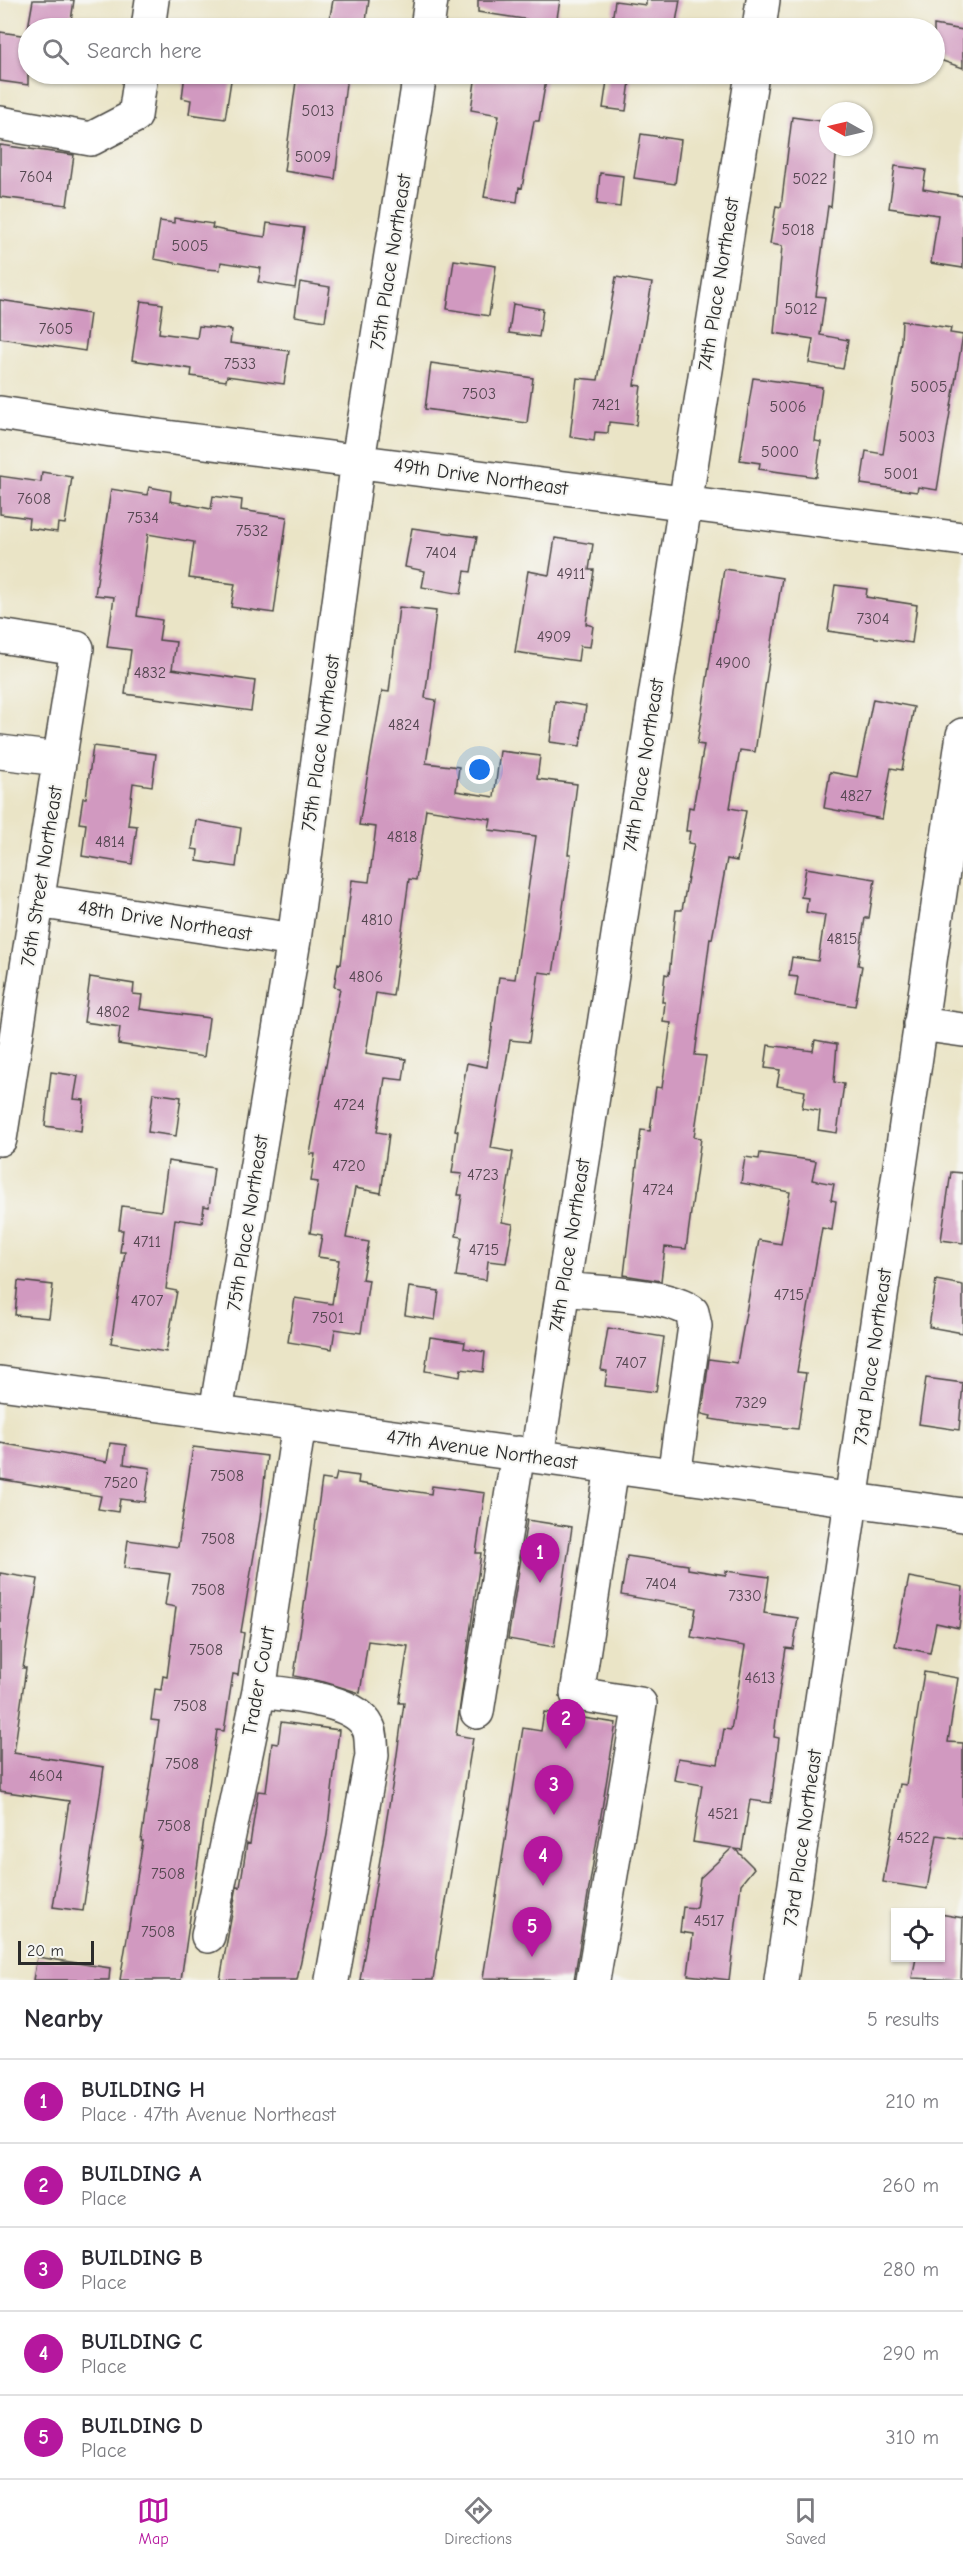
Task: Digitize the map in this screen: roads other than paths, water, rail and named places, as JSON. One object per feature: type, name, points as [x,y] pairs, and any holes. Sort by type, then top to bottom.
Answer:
[{"type":"street","points":[[149,18],[152,0]]},
{"type":"street","points":[[428,18],[431,0]]},
{"type":"street","points":[[760,18],[763,0]]},
{"type":"street","points":[[0,123],[91,139],[135,116],[140,84]]},
{"type":"street","name":"75th Place Northeast","points":[[216,1412],[294,940],[358,460],[418,84]]},
{"type":"street","name":"74th Place Northeast","points":[[477,1712],[563,1289],[683,503],[750,84]]},
{"type":"street","name":"49th Drive Northeast","points":[[0,413],[111,430],[963,538]]},
{"type":"street","name":"76th Street Northeast","points":[[0,636],[77,648],[37,901],[14,966],[0,1139]]},
{"type":"street","name":"73rd Place Northeast","points":[[781,1980],[963,735]]},
{"type":"street","points":[[0,752],[59,759]]},
{"type":"street","name":"48th Drive Northeast","points":[[37,901],[294,940]]},
{"type":"street","points":[[920,1024],[963,1030]]},
{"type":"street","points":[[563,1289],[664,1300],[682,1305],[692,1312],[695,1326],[674,1476]]},
{"type":"street","name":"47th Avenue Northeast","points":[[0,1383],[963,1515]]},
{"type":"street","name":"Trader Court","points":[[208,1936],[259,1691],[299,1424]]},
{"type":"street","points":[[593,1980],[640,1704],[577,1694],[612,1467]]},
{"type":"street","points":[[259,1691],[316,1699],[351,1710],[368,1726],[372,1755],[332,1980]]},
{"type":"place","name":"BUILDING H","points":[[540,1583]]},
{"type":"place","name":"BUILDING A","points":[[566,1749]]},
{"type":"place","name":"BUILDING B","points":[[554,1815]]},
{"type":"place","name":"BUILDING C","points":[[543,1886]]},
{"type":"place","name":"BUILDING D","points":[[532,1957]]}]
